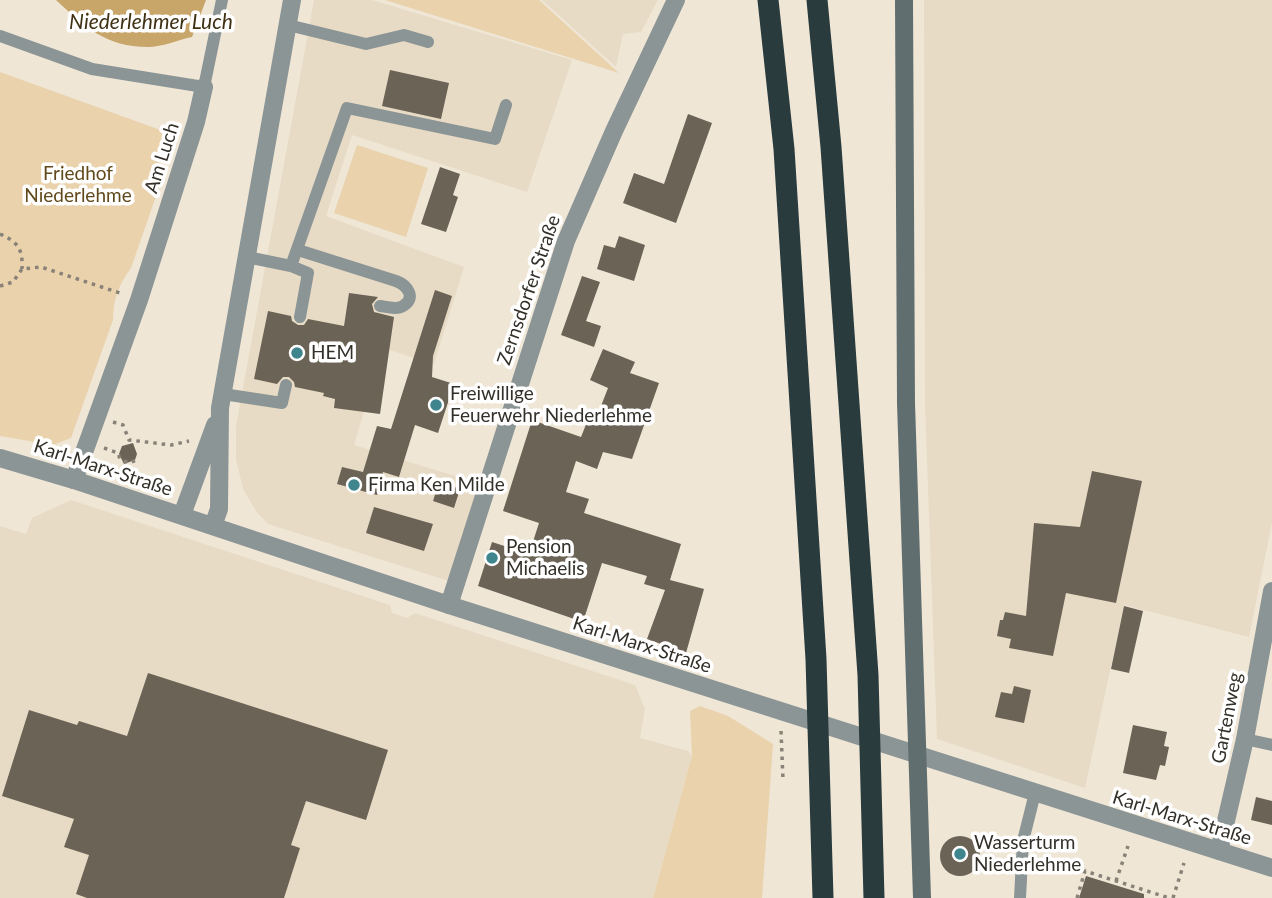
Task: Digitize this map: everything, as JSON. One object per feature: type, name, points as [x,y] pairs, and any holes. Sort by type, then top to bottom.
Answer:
[{"type":"highway","points":[[768,0],[784,149],[816,659],[823,898]]},
{"type":"highway","points":[[817,0],[831,147],[868,675],[874,898]]},
{"type":"main road","points":[[904,0],[906,403],[922,898]]},
{"type":"street","points":[[182,515],[222,401],[292,0]]},
{"type":"street","name":"Zernsdorfer Straße","points":[[449,605],[566,241],[608,143],[676,0]]},
{"type":"street","name":"Am Luch","points":[[74,480],[139,300],[196,122],[204,87]]},
{"type":"street","points":[[213,526],[219,509],[222,401]]},
{"type":"street","name":"Karl-Marx-Straße","points":[[0,458],[182,515],[449,605],[1272,868]]},
{"type":"street","name":"Gartenweg","points":[[1219,851],[1269,624],[1272,591]]},
{"type":"lane","points":[[0,36],[92,69],[204,87],[222,0]]},
{"type":"lane","points":[[288,25],[366,44],[404,35],[428,42]]},
{"type":"lane","points":[[291,266],[347,108],[495,139],[506,105]]},
{"type":"lane","points":[[298,250],[405,284],[410,298],[405,306],[380,306]]},
{"type":"lane","points":[[247,257],[291,266],[309,273],[300,317]]},
{"type":"lane","points":[[222,401],[282,403],[286,385]]},
{"type":"lane","points":[[1245,740],[1272,745]]},
{"type":"lane","points":[[1020,898],[1023,841],[1035,793]]},
{"type":"path","points":[[0,234],[14,241],[23,256],[22,269],[13,282],[0,286]]},
{"type":"path","points":[[22,269],[41,267],[139,300]]},
{"type":"path","points":[[98,417],[122,425],[129,440],[171,445],[211,435]]},
{"type":"path","points":[[89,442],[118,453],[120,460],[129,463],[136,460]]},
{"type":"path","points":[[781,729],[783,780]]},
{"type":"path","points":[[1116,881],[1128,846]]},
{"type":"path","points":[[1077,898],[1085,871],[1171,898],[1184,863]]},
{"type":"shaded area","points":[[314,0],[372,0],[572,60],[527,192],[352,135],[326,216],[464,267],[434,364],[383,348],[354,445],[481,484],[449,581],[268,524],[256,511],[243,489],[236,459],[236,426]]},
{"type":"shaded area","points":[[542,0],[658,0],[641,32],[623,34],[616,67]]},
{"type":"shaded area","points":[[924,0],[1272,0],[1272,523],[1249,637],[1124,605],[1085,788],[937,739],[925,404]]},
{"type":"shaded area","points":[[71,500],[390,605],[392,613],[407,618],[415,613],[635,685],[645,709],[640,738],[688,751],[692,756],[653,898],[0,898],[0,526],[26,534],[32,518]]},
{"type":"green space","points":[[385,0],[539,0],[619,73]]},
{"type":"green space","name":"Friedhof Niederlehme","points":[[0,72],[177,136],[131,268],[118,292],[113,320],[71,438],[53,445],[0,436]]},
{"type":"green space","points":[[357,145],[428,168],[406,237],[334,213]]},
{"type":"green space","points":[[700,706],[728,716],[773,744],[762,898],[653,898],[692,756],[690,711]]},
{"type":"water","name":"Niederlehmer Luch","points":[[56,0],[206,0],[192,37],[148,47],[120,43],[97,34]]},
{"type":"building","points":[[390,70],[449,83],[441,119],[382,106]]},
{"type":"building","points":[[688,114],[712,123],[676,223],[623,203],[634,173],[664,184]]},
{"type":"building","points":[[440,167],[460,174],[453,195],[458,197],[446,232],[421,224]]},
{"type":"building","points":[[619,236],[645,245],[634,281],[597,269],[604,245],[615,248]]},
{"type":"building","points":[[582,276],[600,282],[586,321],[601,326],[594,347],[561,335]]},
{"type":"building","points":[[435,290],[452,296],[433,356],[432,377],[454,384],[438,433],[415,425],[399,477],[383,472],[377,495],[337,484],[342,467],[363,472],[377,426],[391,429]]},
{"type":"building","points":[[349,293],[378,297],[372,304],[374,312],[394,317],[380,414],[334,408],[335,399],[323,396],[324,393],[295,387],[289,377],[283,377],[277,384],[254,379],[268,311],[291,316],[292,321],[298,325],[304,325],[308,319],[344,326]]},
{"type":"building","points":[[603,349],[635,362],[630,373],[659,383],[632,459],[603,452],[597,469],[576,461],[566,492],[589,499],[584,513],[681,544],[670,580],[704,589],[686,653],[647,639],[665,590],[644,584],[647,576],[602,563],[583,622],[478,586],[492,542],[529,554],[539,523],[503,511],[532,420],[581,437],[589,417],[596,419],[608,388],[590,380]]},
{"type":"building","points":[[133,443],[137,454],[135,460],[124,464],[119,454],[122,446]]},
{"type":"building","points":[[1092,471],[1142,481],[1116,603],[1066,593],[1053,656],[1009,648],[1011,639],[997,636],[1000,620],[1003,620],[1005,612],[1026,616],[1034,523],[1080,527]]},
{"type":"building","points":[[439,482],[460,489],[454,508],[433,501]]},
{"type":"building","points":[[374,507],[433,524],[424,551],[366,533]]},
{"type":"building","points":[[1124,606],[1143,611],[1129,673],[1111,669]]},
{"type":"building","points":[[148,673],[388,750],[366,820],[306,801],[291,845],[300,848],[284,898],[87,898],[76,894],[89,855],[64,847],[74,819],[2,796],[29,710],[77,725],[79,721],[127,736]]},
{"type":"building","points":[[1014,686],[1031,690],[1024,723],[995,717],[1001,692],[1012,694]]},
{"type":"building","points":[[1133,725],[1167,732],[1164,746],[1169,747],[1165,766],[1160,765],[1156,780],[1123,773]]},
{"type":"building","points":[[1256,797],[1272,801],[1272,825],[1251,820]]},
{"type":"building","name":"Wasserturm Niederlehme","points":[[960,836],[974,842],[980,856],[974,870],[960,876],[946,870],[940,856],[946,842]]},
{"type":"building","points":[[1086,876],[1144,894],[1144,898],[1079,898]]},
{"type":"place","name":"HEM","points":[[297,353]]},
{"type":"place","name":"Freiwillige Feuerwehr Niederlehme","points":[[436,405]]},
{"type":"place","name":"Firma Ken Milde","points":[[354,485]]},
{"type":"place","name":"Pension Michaelis","points":[[492,558]]},
{"type":"place","name":"Wasserturm Niederlehme","points":[[960,854]]}]
